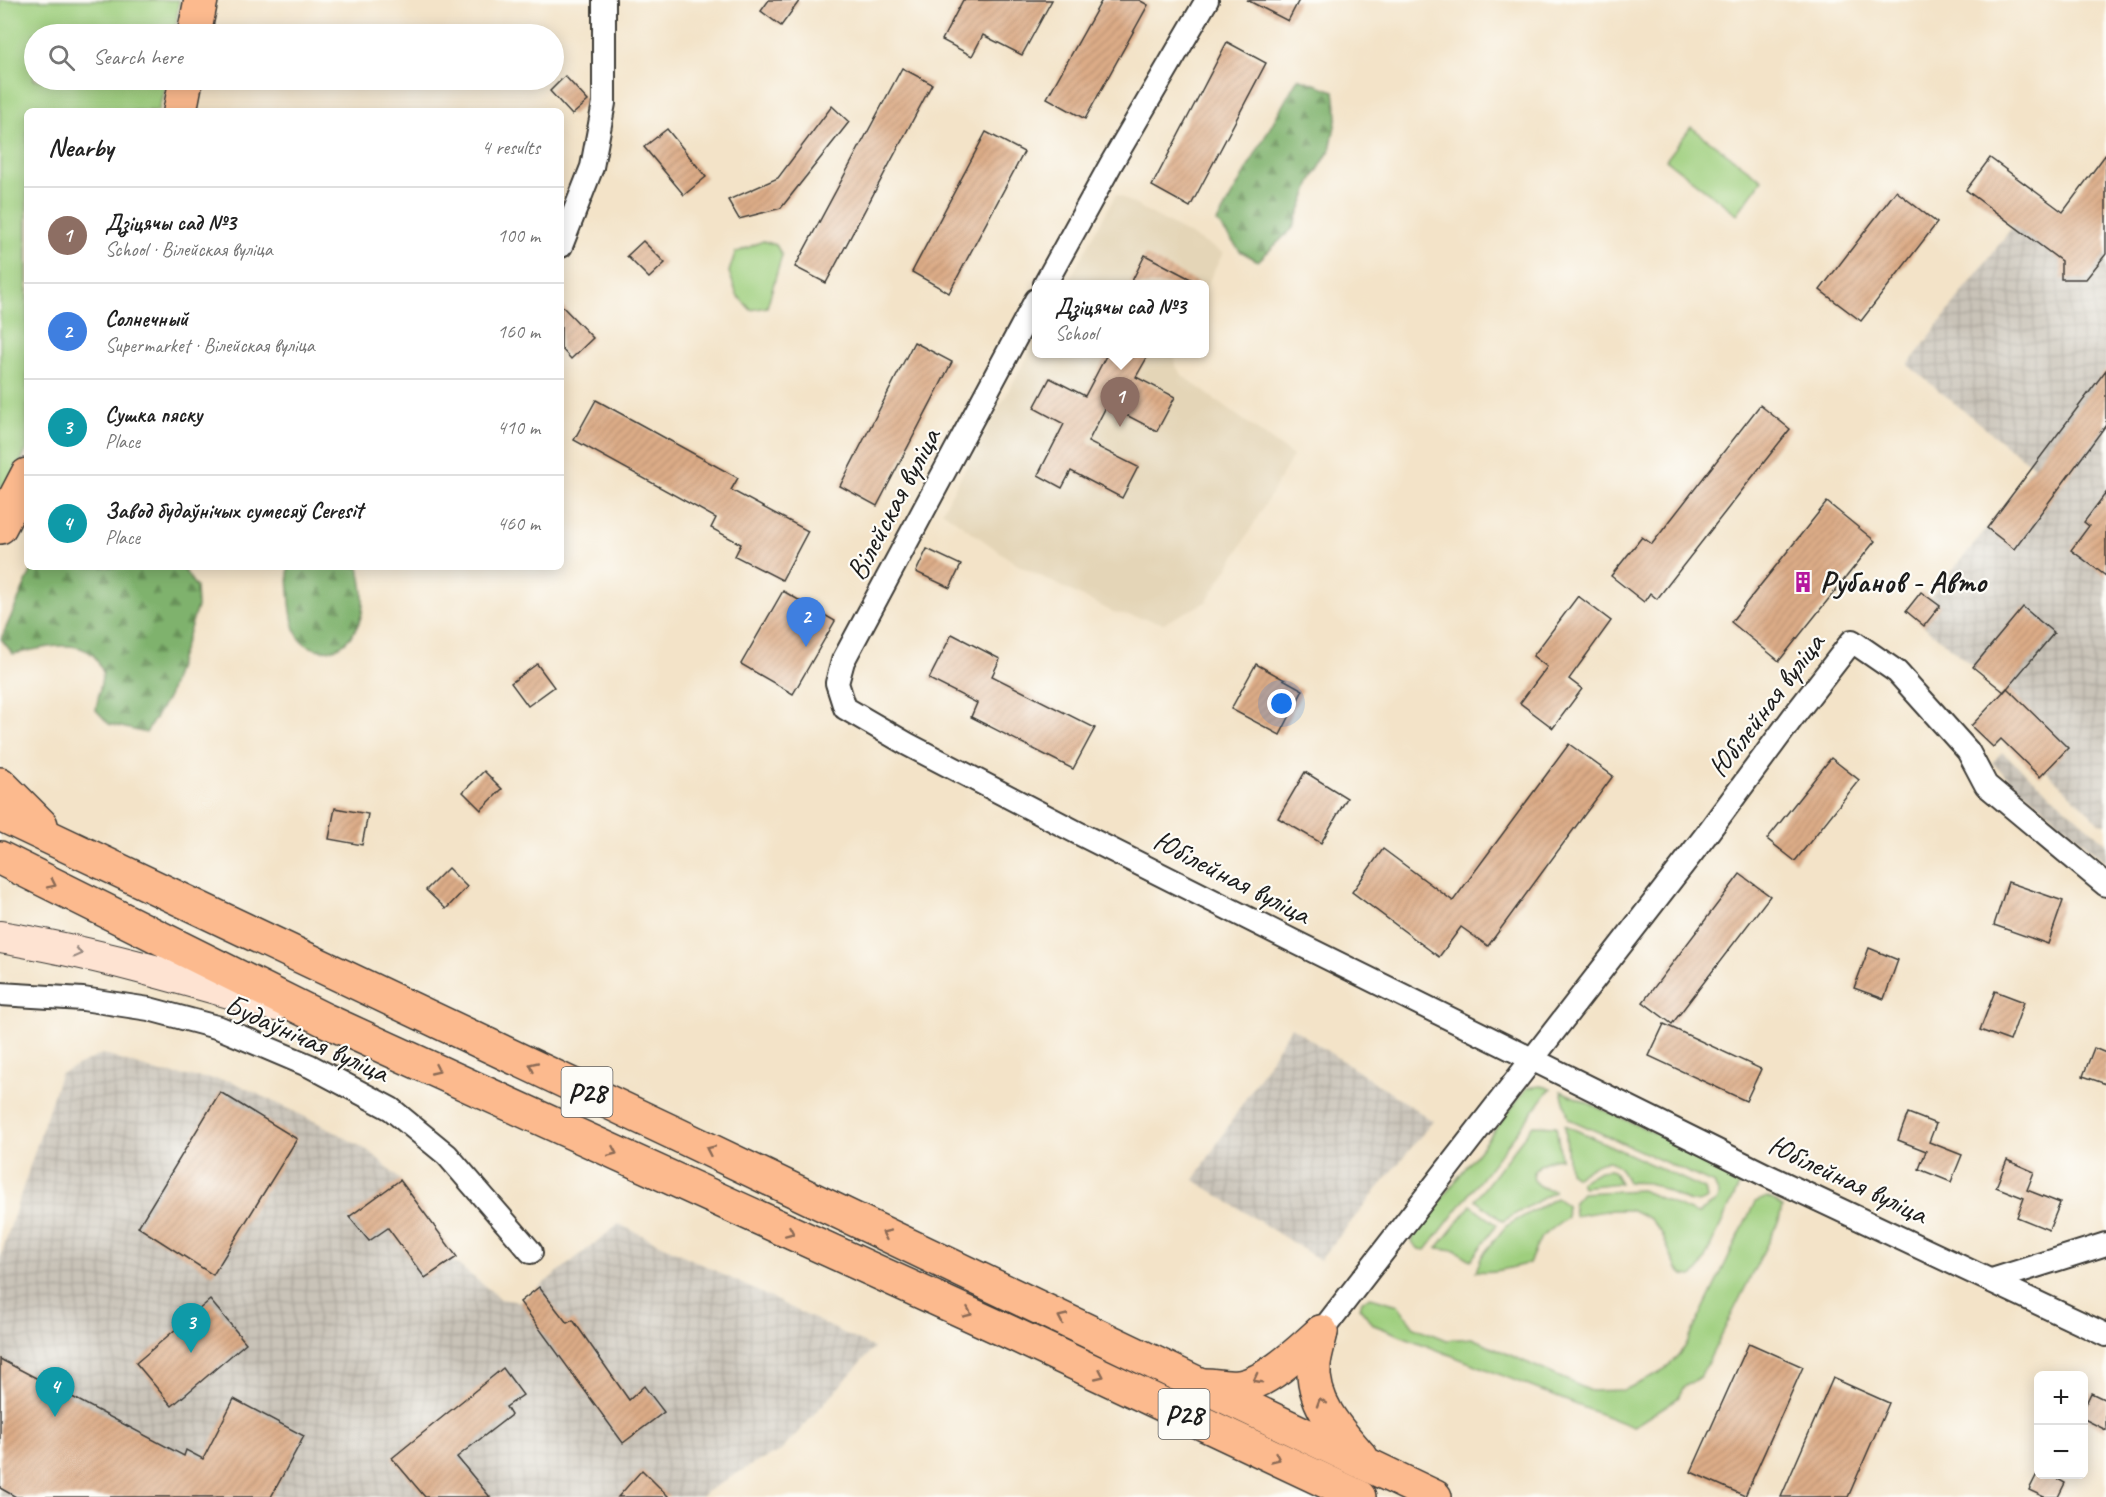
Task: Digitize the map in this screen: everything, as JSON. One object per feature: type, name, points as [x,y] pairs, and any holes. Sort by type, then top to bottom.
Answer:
[{"type":"highway","points":[[196,24],[201,0]]},
{"type":"highway","points":[[181,108],[184,90]]},
{"type":"highway","points":[[0,526],[24,481]]},
{"type":"highway","points":[[0,784],[60,843]]},
{"type":"highway","name":"Р28","points":[[0,814],[1435,1497]]},
{"type":"highway","name":"Р28","points":[[0,858],[325,1020],[1009,1332],[1359,1497]]},
{"type":"highway","points":[[1199,1384],[1238,1387],[1253,1383],[1297,1354],[1321,1332]]},
{"type":"highway","points":[[1321,1332],[1314,1365],[1316,1386],[1325,1413],[1369,1466]]},
{"type":"main road","points":[[0,936],[46,944],[168,975],[325,1020]]},
{"type":"street","points":[[564,238],[592,167],[604,104],[604,0]]},
{"type":"street","points":[[1048,280],[1111,164],[1207,0]]},
{"type":"street","name":"Вілейская вуліца","points":[[907,744],[845,708],[837,683],[843,661],[1032,307]]},
{"type":"street","name":"Юбілейная вуліца","points":[[1533,1059],[1852,641],[1897,672],[1968,751],[1986,785],[2106,885]]},
{"type":"street","name":"Юбілейная вуліца","points":[[907,744],[1088,838],[1767,1175],[2106,1335]]},
{"type":"street","name":"Будаўнічая вуліца","points":[[0,994],[83,999],[149,1009],[220,1028],[310,1066],[391,1109],[447,1155],[531,1252]]},
{"type":"street","points":[[1321,1332],[1533,1059]]},
{"type":"street","points":[[1992,1280],[2106,1244]]},
{"type":"shaded area","points":[[1990,158],[2063,212],[2106,164],[2106,824],[2100,823],[2046,771],[2040,777],[2002,739],[1993,747],[1971,726],[2004,692],[1906,611],[1921,592],[1930,598],[1987,528],[2033,465],[1908,365],[2013,226],[1966,190]]},
{"type":"shaded area","points":[[1116,194],[1223,253],[1209,281],[1069,280]]},
{"type":"shaded area","points":[[1032,348],[1032,358],[1174,358],[1175,365],[1184,377],[1293,456],[1206,602],[1164,623],[1113,612],[1018,565],[942,511]]},
{"type":"shaded area","points":[[2002,752],[2106,843],[2106,862],[1992,763]]},
{"type":"shaded area","points":[[1291,1027],[1433,1121],[1320,1260],[1194,1180]]},
{"type":"shaded area","points":[[102,1054],[161,1073],[231,1081],[326,1127],[372,1153],[400,1180],[457,1257],[452,1260],[501,1299],[520,1302],[619,1224],[874,1348],[781,1451],[753,1464],[701,1497],[0,1497],[0,1258],[60,1074]]},
{"type":"green space","points":[[0,0],[179,0],[176,24],[24,24],[24,90],[164,90],[159,108],[24,108],[24,455],[0,502]]},
{"type":"green space","points":[[1298,78],[1334,91],[1337,116],[1330,150],[1312,180],[1293,228],[1258,261],[1240,251],[1217,222]]},
{"type":"green space","points":[[1691,127],[1762,180],[1737,214],[1666,160]]},
{"type":"green space","points":[[763,241],[776,245],[782,255],[767,307],[751,310],[737,295],[729,272],[735,253]]},
{"type":"green space","points":[[32,570],[184,570],[196,587],[197,607],[168,697],[146,733],[109,724],[96,710],[103,672],[93,655],[85,650],[65,646],[13,654],[1,639]]},
{"type":"green space","points":[[288,570],[360,570],[363,596],[360,621],[352,635],[340,646],[325,650],[316,649],[302,641],[295,630]]},
{"type":"green space","points":[[1540,1086],[1551,1088],[1426,1250],[1419,1249],[1412,1242],[1414,1235],[1527,1088]]},
{"type":"green space","points":[[1561,1091],[1745,1173],[1699,1271],[1692,1276],[1683,1275],[1677,1269],[1661,1232],[1650,1219],[1632,1210],[1612,1210],[1574,1216],[1573,1203],[1582,1193],[1641,1190],[1697,1214],[1716,1202],[1719,1194],[1714,1184],[1569,1119]]},
{"type":"green space","points":[[1533,1125],[1556,1126],[1561,1158],[1543,1163],[1534,1173],[1537,1184],[1554,1190],[1554,1192],[1503,1221],[1475,1200]]},
{"type":"green space","points":[[1565,1125],[1705,1189],[1707,1199],[1694,1202],[1678,1197],[1655,1185],[1628,1182],[1617,1165],[1611,1162],[1605,1161],[1592,1166],[1576,1177],[1569,1172]]},
{"type":"green space","points":[[1599,1171],[1613,1171],[1620,1183],[1582,1187],[1580,1182]]},
{"type":"green space","points":[[1767,1197],[1782,1207],[1779,1220],[1701,1376],[1683,1388],[1678,1398],[1633,1427],[1374,1325],[1360,1308],[1362,1300],[1371,1297],[1398,1305],[1414,1327],[1446,1340],[1472,1338],[1591,1391],[1624,1390],[1668,1367],[1685,1347],[1755,1202]]},
{"type":"green space","points":[[1556,1198],[1566,1205],[1567,1218],[1541,1237],[1529,1263],[1496,1271],[1476,1271],[1482,1256],[1506,1226]]},
{"type":"green space","points":[[1471,1205],[1497,1225],[1471,1260],[1455,1250],[1437,1248]]},
{"type":"building","points":[[769,0],[800,0],[781,26],[761,11]]},
{"type":"building","points":[[963,0],[1052,0],[1022,55],[983,35],[972,56],[942,40]]},
{"type":"building","points":[[1102,0],[1139,0],[1148,5],[1085,119],[1047,98]]},
{"type":"building","points":[[1247,0],[1299,0],[1288,21]]},
{"type":"building","points":[[1227,42],[1266,63],[1190,207],[1152,186]]},
{"type":"building","points":[[902,68],[932,84],[826,283],[795,267]]},
{"type":"building","points":[[564,77],[588,101],[572,115],[550,91],[564,90]]},
{"type":"building","points":[[832,106],[849,122],[781,208],[739,219],[728,200],[778,178]]},
{"type":"building","points":[[667,129],[706,177],[684,195],[644,147]]},
{"type":"building","points":[[986,132],[1024,152],[949,293],[912,272]]},
{"type":"building","points":[[2106,154],[2106,254],[2086,279],[2061,279],[2061,261],[1966,190],[1990,158],[2063,212]]},
{"type":"building","points":[[1896,191],[1937,223],[1861,321],[1820,290]]},
{"type":"building","points":[[643,241],[665,263],[649,278],[627,256]]},
{"type":"building","points":[[1145,255],[1192,280],[1132,280]]},
{"type":"building","points":[[564,308],[593,338],[571,359],[564,351]]},
{"type":"building","points":[[914,342],[952,362],[877,506],[840,486]]},
{"type":"building","points":[[1105,358],[1147,358],[1136,377],[1175,397],[1157,431],[1107,405],[1088,442],[1138,467],[1122,498],[1071,471],[1062,488],[1038,475],[1064,424],[1034,408],[1050,378],[1085,396]]},
{"type":"building","points":[[2106,370],[2106,425],[2014,549],[1987,528]]},
{"type":"building","points":[[596,400],[738,478],[731,490],[808,531],[782,580],[735,556],[741,544],[711,528],[716,518],[574,440]]},
{"type":"building","points":[[1760,405],[1790,429],[1657,599],[1650,593],[1644,602],[1611,576],[1642,537],[1652,544]]},
{"type":"building","points":[[2106,493],[2106,576],[2071,550],[2089,526],[2084,522]]},
{"type":"building","name":"Рубанов - Авто","points":[[1827,502],[1875,541],[1779,661],[1731,622]]},
{"type":"building","points":[[927,549],[961,565],[950,588],[916,572]]},
{"type":"building","points":[[783,591],[835,621],[793,694],[741,664]]},
{"type":"building","points":[[1921,592],[1940,606],[1924,626],[1906,611]]},
{"type":"building","points":[[1578,596],[1611,621],[1569,679],[1582,689],[1553,728],[1520,703],[1547,667],[1533,656]]},
{"type":"building","points":[[2023,607],[2054,633],[2004,692],[1973,667]]},
{"type":"building","points":[[952,634],[1000,659],[992,676],[1095,728],[1073,769],[971,717],[977,703],[929,679]]},
{"type":"building","points":[[537,664],[554,687],[528,706],[511,683]]},
{"type":"building","points":[[1256,664],[1303,690],[1280,735],[1231,709]]},
{"type":"building","points":[[2007,688],[2068,748],[2040,777],[2001,739],[1993,747],[1971,726]]},
{"type":"building","points":[[1569,744],[1613,776],[1488,946],[1461,927],[1439,957],[1352,892],[1383,849],[1453,901]]},
{"type":"building","points":[[1831,758],[1859,780],[1795,861],[1767,839]]},
{"type":"building","points":[[484,771],[502,789],[481,810],[463,792]]},
{"type":"building","points":[[1305,772],[1347,798],[1321,843],[1278,818]]},
{"type":"building","points":[[335,808],[368,814],[362,845],[329,839]]},
{"type":"building","points":[[448,868],[467,887],[446,909],[426,890]]},
{"type":"building","points":[[1740,874],[1770,896],[1672,1024],[1643,1002]]},
{"type":"building","points":[[2008,882],[2063,901],[2048,944],[1994,925]]},
{"type":"building","points":[[1869,948],[1898,960],[1884,999],[1854,988]]},
{"type":"building","points":[[1995,991],[2024,1002],[2010,1041],[1980,1030]]},
{"type":"building","points":[[1664,1024],[1761,1069],[1746,1101],[1649,1056]]},
{"type":"building","points":[[2094,1048],[2106,1053],[2106,1084],[2083,1076]]},
{"type":"building","points":[[220,1092],[297,1139],[213,1275],[138,1227]]},
{"type":"building","points":[[1908,1113],[1936,1124],[1929,1142],[1962,1155],[1951,1182],[1919,1169],[1926,1151],[1898,1140]]},
{"type":"building","points":[[2007,1160],[2034,1172],[2027,1190],[2060,1203],[2049,1230],[2017,1217],[2024,1198],[1996,1187]]},
{"type":"building","points":[[400,1180],[457,1257],[425,1278],[388,1228],[369,1241],[349,1217]]},
{"type":"building","points":[[539,1287],[567,1323],[573,1320],[629,1400],[644,1386],[664,1412],[623,1443],[520,1302]]},
{"type":"building","points":[[210,1300],[246,1343],[172,1406],[136,1363]]},
{"type":"building","points":[[1749,1343],[1803,1367],[1745,1496],[1691,1472]]},
{"type":"building","points":[[0,1359],[184,1456],[186,1450],[203,1459],[234,1399],[304,1436],[271,1497],[16,1497],[0,1488]]},
{"type":"building","points":[[503,1368],[523,1395],[506,1407],[511,1415],[457,1457],[490,1497],[425,1497],[392,1458]]},
{"type":"building","points":[[1833,1378],[1889,1403],[1848,1497],[1781,1497]]},
{"type":"building","points":[[2091,1393],[2106,1400],[2106,1430],[2088,1421],[2088,1399]]},
{"type":"building","points":[[642,1470],[669,1497],[618,1497]]},
{"type":"building","points":[[2034,1479],[2058,1479],[2065,1483],[2058,1497],[2044,1497],[2029,1490]]},
{"type":"place","name":"Дзіцячы сад №3","points":[[1120,427]]},
{"type":"place","name":"Рубанов - Авто","points":[[1803,582]]},
{"type":"place","name":"Солнечный","points":[[806,647]]},
{"type":"place","name":"Сушка пяску","points":[[191,1353]]},
{"type":"place","name":"Завод будаўнічых сумесяў Ceresit","points":[[55,1417]]}]
